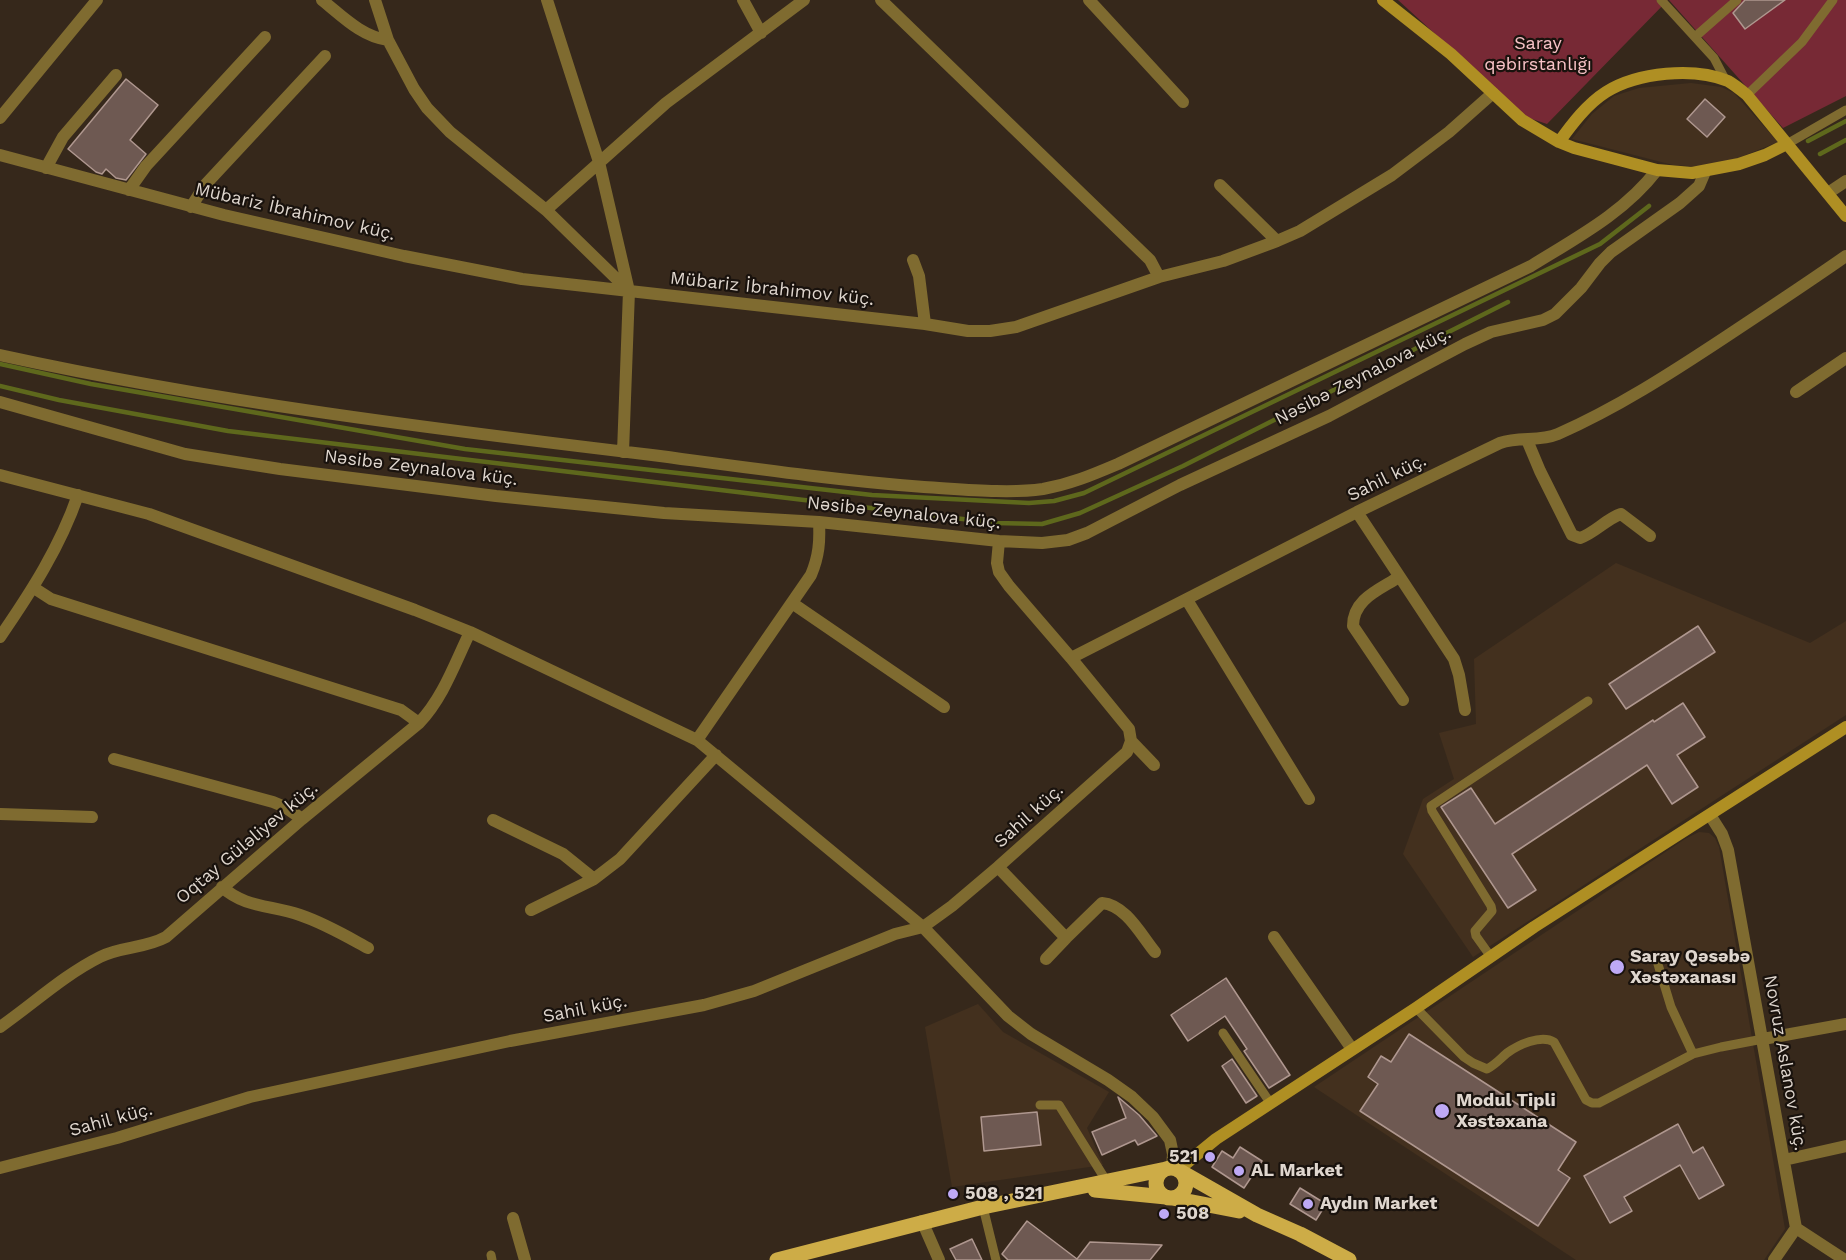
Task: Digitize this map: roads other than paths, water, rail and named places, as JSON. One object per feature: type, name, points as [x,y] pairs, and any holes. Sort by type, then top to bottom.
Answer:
[{"type":"main road","points":[[1172,1169],[1185,1180],[1185,1186],[1183,1192],[1169,1198],[1160,1194],[1156,1183],[1161,1172],[1172,1169]]},
{"type":"main road","points":[[777,1260],[922,1221],[1172,1169],[1257,1215],[1300,1234],[1349,1260]]},
{"type":"main road","points":[[1074,1190],[1115,1191],[1169,1198],[1257,1215]]},
{"type":"street","points":[[0,118],[98,0]]},
{"type":"street","points":[[322,0],[355,27],[376,39],[388,40]]},
{"type":"street","points":[[375,0],[388,40],[426,108],[450,132],[546,210],[629,291]]},
{"type":"street","points":[[547,0],[599,162],[629,291],[623,452]]},
{"type":"street","points":[[743,0],[761,33]]},
{"type":"street","points":[[546,210],[666,103],[804,0]]},
{"type":"street","points":[[880,0],[1150,260],[1159,277]]},
{"type":"street","points":[[1089,0],[1183,102]]},
{"type":"street","points":[[1383,0],[1450,54],[1522,120],[1559,142],[1584,151],[1676,173],[1705,172],[1754,159],[1787,144]]},
{"type":"street","points":[[129,190],[146,166],[265,37]]},
{"type":"street","points":[[190,207],[205,185],[324,56]]},
{"type":"street","points":[[1559,142],[1572,123],[1597,98],[1618,86],[1665,74],[1703,75],[1726,81],[1747,95],[1846,216]]},
{"type":"street","points":[[46,168],[63,137],[116,75]]},
{"type":"street","name":"Mübariz İbrahimov küç.","points":[[0,155],[190,207],[393,253],[522,279],[925,324],[968,331],[990,331],[1016,327],[1159,277],[1223,261],[1300,231],[1392,175],[1449,132],[1493,93]]},
{"type":"street","points":[[0,355],[349,417],[884,484],[970,490],[1040,489],[1076,483],[1118,464],[1531,266],[1591,230],[1641,190],[1657,170]]},
{"type":"street","name":"Nəsibə Zeynalova küç.","points":[[0,402],[184,454],[280,469],[496,496],[664,513],[819,522],[999,542],[1042,543],[1068,540],[1087,534],[1180,485],[1329,416],[1466,344],[1502,329],[1543,320],[1568,303],[1611,252],[1680,203],[1699,186],[1705,172]]},
{"type":"street","points":[[1828,193],[1846,181]]},
{"type":"street","points":[[1220,185],[1276,241]]},
{"type":"street","name":"Sahil küç.","points":[[1071,658],[1357,512],[1500,443],[1556,435],[1630,397],[1684,365],[1846,256]]},
{"type":"street","points":[[913,260],[919,276],[925,324]]},
{"type":"street","points":[[1797,392],[1846,358]]},
{"type":"street","points":[[1527,440],[1572,535],[1580,538],[1585,536],[1613,516],[1621,514],[1650,536]]},
{"type":"street","points":[[0,475],[149,514],[416,610],[470,632],[697,740],[923,927],[1008,1016],[1031,1034],[1132,1097],[1158,1123],[1170,1140],[1173,1154],[1172,1169]]},
{"type":"street","points":[[0,637],[34,588],[60,540],[78,495]]},
{"type":"street","points":[[1357,512],[1454,659],[1465,710]]},
{"type":"street","points":[[697,740],[811,575],[818,559],[819,522]]},
{"type":"street","points":[[999,542],[999,572],[1129,729],[1131,741],[1154,765]]},
{"type":"street","points":[[1399,577],[1363,600],[1353,615],[1353,626],[1403,700]]},
{"type":"street","points":[[34,588],[51,599],[402,710],[419,723]]},
{"type":"street","points":[[1187,600],[1309,799]]},
{"type":"street","points":[[792,603],[944,706]]},
{"type":"street","name":"Oqtay Güləliyev küç.","points":[[0,1026],[100,956],[115,950],[153,944],[166,937],[429,713],[470,632]]},
{"type":"street","points":[[1172,1169],[1491,957],[1846,727]]},
{"type":"street","name":"Sahil küç.","points":[[0,1168],[117,1138],[250,1097],[411,1061],[704,1005],[754,991],[895,934],[923,927],[998,867],[1127,752],[1131,741]]},
{"type":"street","points":[[531,910],[594,879],[620,859],[716,755]]},
{"type":"street","points":[[114,759],[273,802],[302,819]]},
{"type":"street","points":[[0,814],[92,817]]},
{"type":"street","name":"Novruz Aslanov küç.","points":[[1710,815],[1722,834],[1728,850],[1796,1227]]},
{"type":"street","points":[[493,820],[563,854],[594,879]]},
{"type":"street","points":[[998,867],[1066,938]]},
{"type":"street","points":[[222,888],[239,901],[299,914],[327,925],[368,948]]},
{"type":"street","points":[[1046,960],[1102,903],[1112,904],[1121,910],[1155,952]]},
{"type":"street","points":[[1274,937],[1352,1049]]},
{"type":"street","points":[[1763,1039],[1846,1024]]},
{"type":"street","points":[[1784,1160],[1846,1146]]},
{"type":"street","points":[[513,1218],[525,1260]]},
{"type":"street","points":[[922,1221],[939,1260]]},
{"type":"street","points":[[1774,1260],[1796,1227],[1845,1260]]},
{"type":"lane","points":[[1661,0],[1714,58],[1726,81]]},
{"type":"lane","points":[[1696,36],[1737,0]]},
{"type":"lane","points":[[1747,95],[1798,46],[1833,0]]},
{"type":"lane","points":[[1787,144],[1846,110]]},
{"type":"lane","points":[[1491,957],[1475,931],[1492,911],[1491,906],[1431,806],[1588,701]]},
{"type":"lane","points":[[1657,961],[1671,1007],[1693,1054]]},
{"type":"lane","points":[[1416,1008],[1464,1057],[1487,1069],[1514,1049],[1540,1039],[1549,1039],[1554,1042],[1586,1100],[1592,1103],[1599,1103],[1693,1054],[1763,1039]]},
{"type":"lane","points":[[1223,1034],[1271,1104]]},
{"type":"lane","points":[[1040,1105],[1059,1105],[1107,1182]]},
{"type":"lane","points":[[983,1207],[996,1260]]},
{"type":"waterway","points":[[1808,141],[1846,121]]},
{"type":"waterway","points":[[1820,154],[1846,140]]},
{"type":"waterway","points":[[0,364],[91,384],[465,449],[872,495],[1029,503],[1054,501],[1084,493],[1600,244],[1649,206]]},
{"type":"waterway","points":[[0,386],[59,400],[228,431],[996,523],[1042,524],[1080,513],[1183,466],[1508,302]]},
{"type":"place","name":"Saray Qəsəbə Xəstəxanası","points":[[1617,967]]},
{"type":"place","name":"Modul Tipli Xəstəxana","points":[[1442,1111]]},
{"type":"place","name":"521","points":[[1210,1157]]},
{"type":"place","name":"AL Market","points":[[1239,1171]]},
{"type":"place","name":"508 , 521","points":[[953,1194]]},
{"type":"place","name":"Aydın Market","points":[[1308,1204]]},
{"type":"place","name":"508","points":[[1164,1214]]},
{"type":"park label","name":"Saray qəbirstanlığı","points":[[1538,54]]}]
